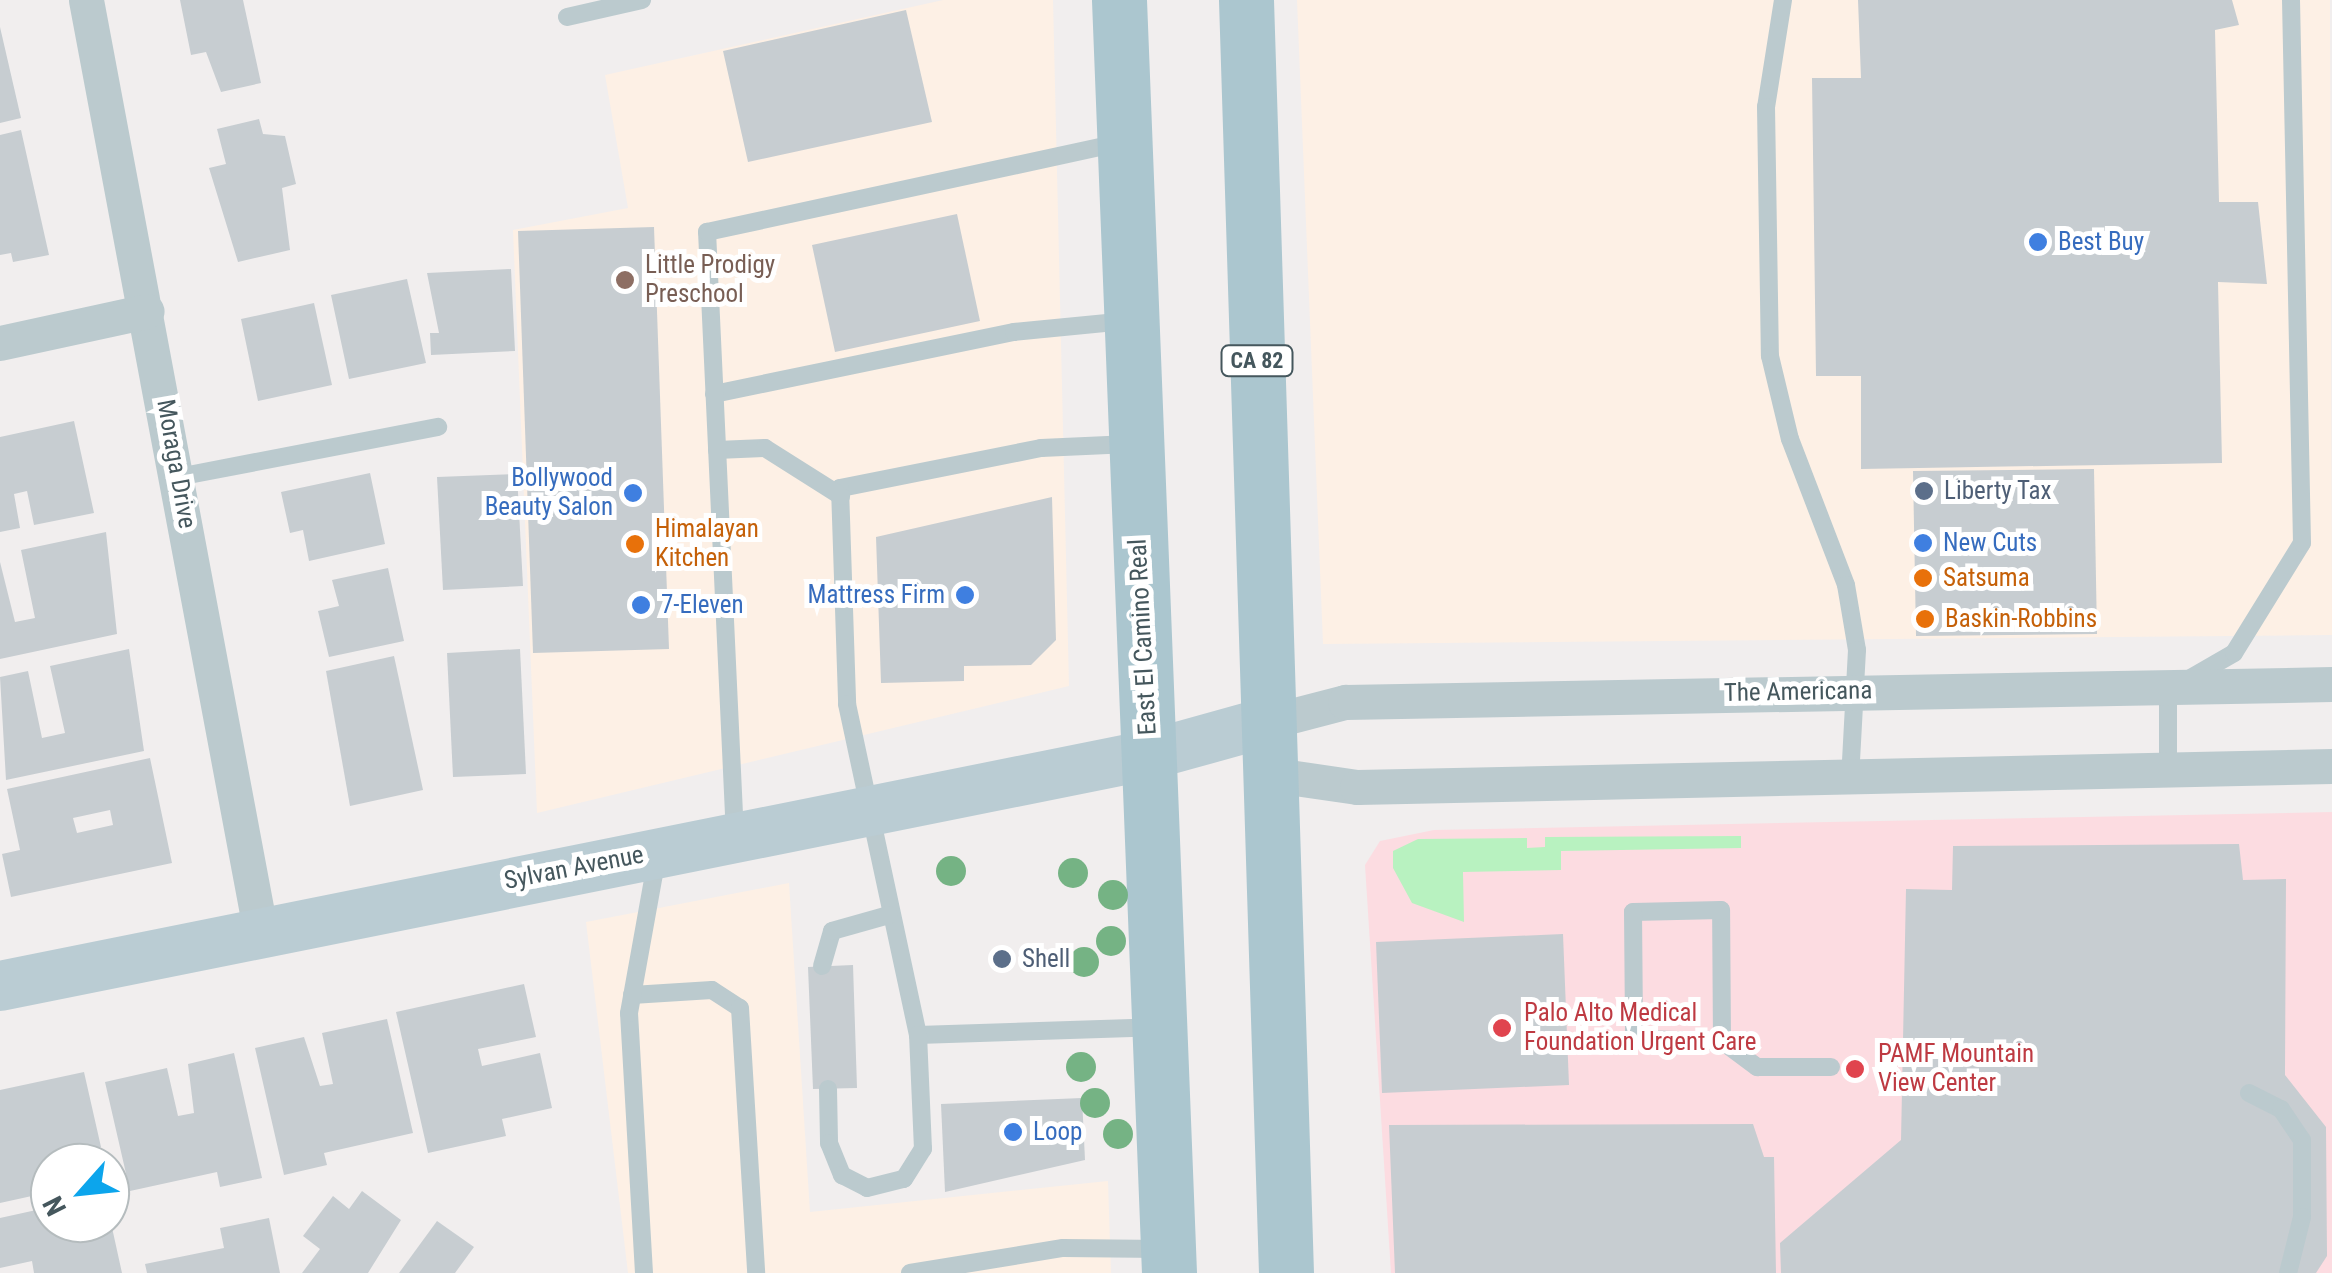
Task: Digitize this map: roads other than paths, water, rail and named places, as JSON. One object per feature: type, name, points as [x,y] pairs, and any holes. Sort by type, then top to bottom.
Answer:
[{"type":"main road","name":"East El Camino Real","points":[[1119,0],[1168,1261]]},
{"type":"main road","name":"CA 82","points":[[1246,0],[1286,1273]]},
{"type":"street","name":"Moraga Drive","points":[[86,0],[260,929]]},
{"type":"street","points":[[0,343],[147,311]]},
{"type":"street","name":"The Americana","points":[[1268,748],[1346,702],[2168,690],[2332,684]]},
{"type":"street","points":[[1268,748],[1357,787],[2332,766]]},
{"type":"street","name":"Sylvan Avenue","points":[[0,986],[260,929],[870,807],[1149,755],[1268,748]]},
{"type":"lane","points":[[566,17],[642,0]]},
{"type":"lane","points":[[1783,0],[1766,107],[1770,356],[1790,439],[1846,585],[1855,692],[1850,778]]},
{"type":"lane","points":[[2168,770],[2168,690],[2234,653],[2302,544],[2291,0]]},
{"type":"lane","points":[[735,836],[707,232],[1125,142]]},
{"type":"lane","points":[[714,394],[1014,332],[1130,321]]},
{"type":"lane","points":[[178,476],[438,427]]},
{"type":"lane","points":[[828,1090],[829,1143],[842,1175],[868,1188],[904,1179],[923,1149],[918,1034],[889,915],[847,704],[840,488],[1041,448],[1135,444]]},
{"type":"lane","points":[[717,450],[765,448],[842,496]]},
{"type":"lane","points":[[644,1273],[632,995],[658,852]]},
{"type":"lane","points":[[1722,1041],[1720,910],[1633,912],[1634,1040],[1722,1041],[1758,1067],[1831,1067]]},
{"type":"lane","points":[[822,966],[832,931],[889,915]]},
{"type":"lane","points":[[632,995],[712,990],[740,1008],[756,1273]]},
{"type":"lane","points":[[918,1034],[1159,1026]]},
{"type":"lane","points":[[2249,1094],[2281,1109],[2302,1140],[2302,1217],[2288,1273]]},
{"type":"lane","points":[[910,1273],[1064,1248],[1168,1261]]},
{"type":"place","name":"Best Buy","points":[[2038,242]]},
{"type":"place","name":"Little Prodigy Preschool","points":[[625,280]]},
{"type":"place","name":"Liberty Tax","points":[[1924,491]]},
{"type":"place","name":"Bollywood Beauty Salon","points":[[633,493]]},
{"type":"place","name":"New Cuts","points":[[1923,543]]},
{"type":"place","name":"Himalayan Kitchen","points":[[635,544]]},
{"type":"place","name":"Satsuma","points":[[1923,578]]},
{"type":"place","name":"Mattress Firm","points":[[965,595]]},
{"type":"place","name":"7-Eleven","points":[[641,605]]},
{"type":"place","name":"Baskin-Robbins","points":[[1925,619]]},
{"type":"place","name":"Shell","points":[[1002,959]]},
{"type":"place","name":"Palo Alto Medical Foundation Urgent Care","points":[[1502,1028]]},
{"type":"place","name":"PAMF Mountain View Center","points":[[1855,1069]]},
{"type":"place","name":"Loop","points":[[1013,1132]]}]
